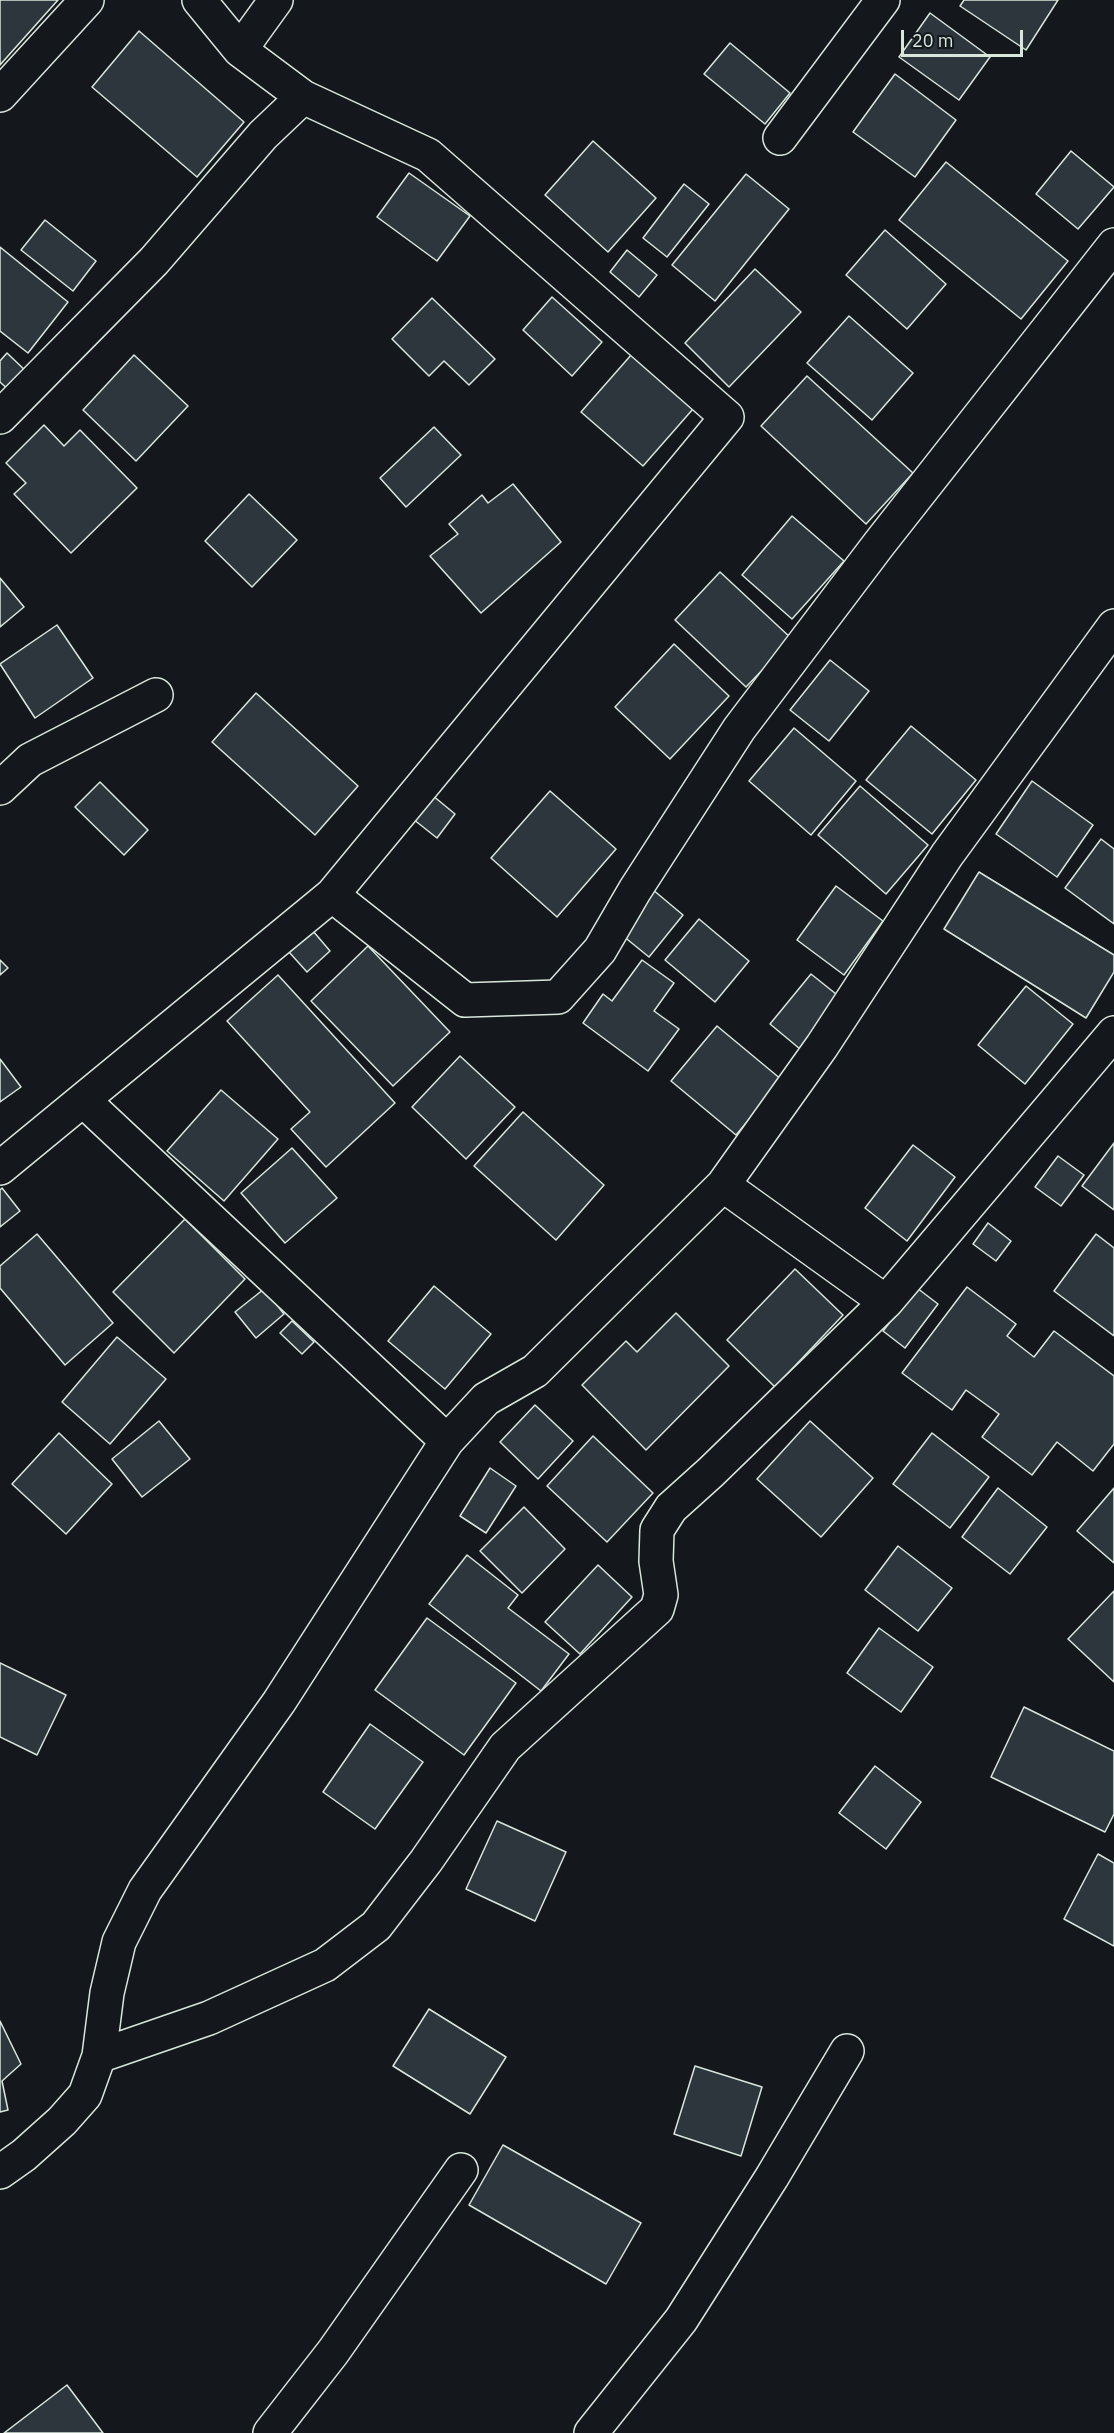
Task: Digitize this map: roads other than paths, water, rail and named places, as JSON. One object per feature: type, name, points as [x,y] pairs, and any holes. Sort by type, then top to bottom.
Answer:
[{"type":"street","points":[[0,95],[87,0]]},
{"type":"street","points":[[0,1168],[332,895],[727,417],[428,155],[303,97],[240,50],[200,0]]},
{"type":"street","points":[[240,50],[276,0]]},
{"type":"street","points":[[780,138],[883,0]]},
{"type":"street","points":[[0,417],[154,261],[263,135],[303,97]]},
{"type":"street","points":[[332,895],[465,1000],[558,998],[600,950],[635,890],[739,729],[879,544],[1114,245]]},
{"type":"street","points":[[0,2172],[24,2155],[85,2095],[99,2056],[107,1993],[119,1942],[145,1890],[279,1702],[447,1442],[486,1399],[535,1371],[723,1185],[822,1046],[947,855],[1114,626]]},
{"type":"street","points":[[0,788],[30,760],[156,695]]},
{"type":"street","points":[[99,2056],[209,2019],[325,1965],[376,1926],[426,1861],[506,1747],[657,1609],[661,1596],[656,1561],[657,1530],[671,1508],[886,1302],[1114,1033]]},
{"type":"street","points":[[83,1100],[447,1442]]},
{"type":"street","points":[[723,1185],[886,1302]]},
{"type":"street","points":[[591,2433],[681,2320],[772,2177],[847,2051]]},
{"type":"street","points":[[270,2433],[333,2352],[461,2170]]}]
